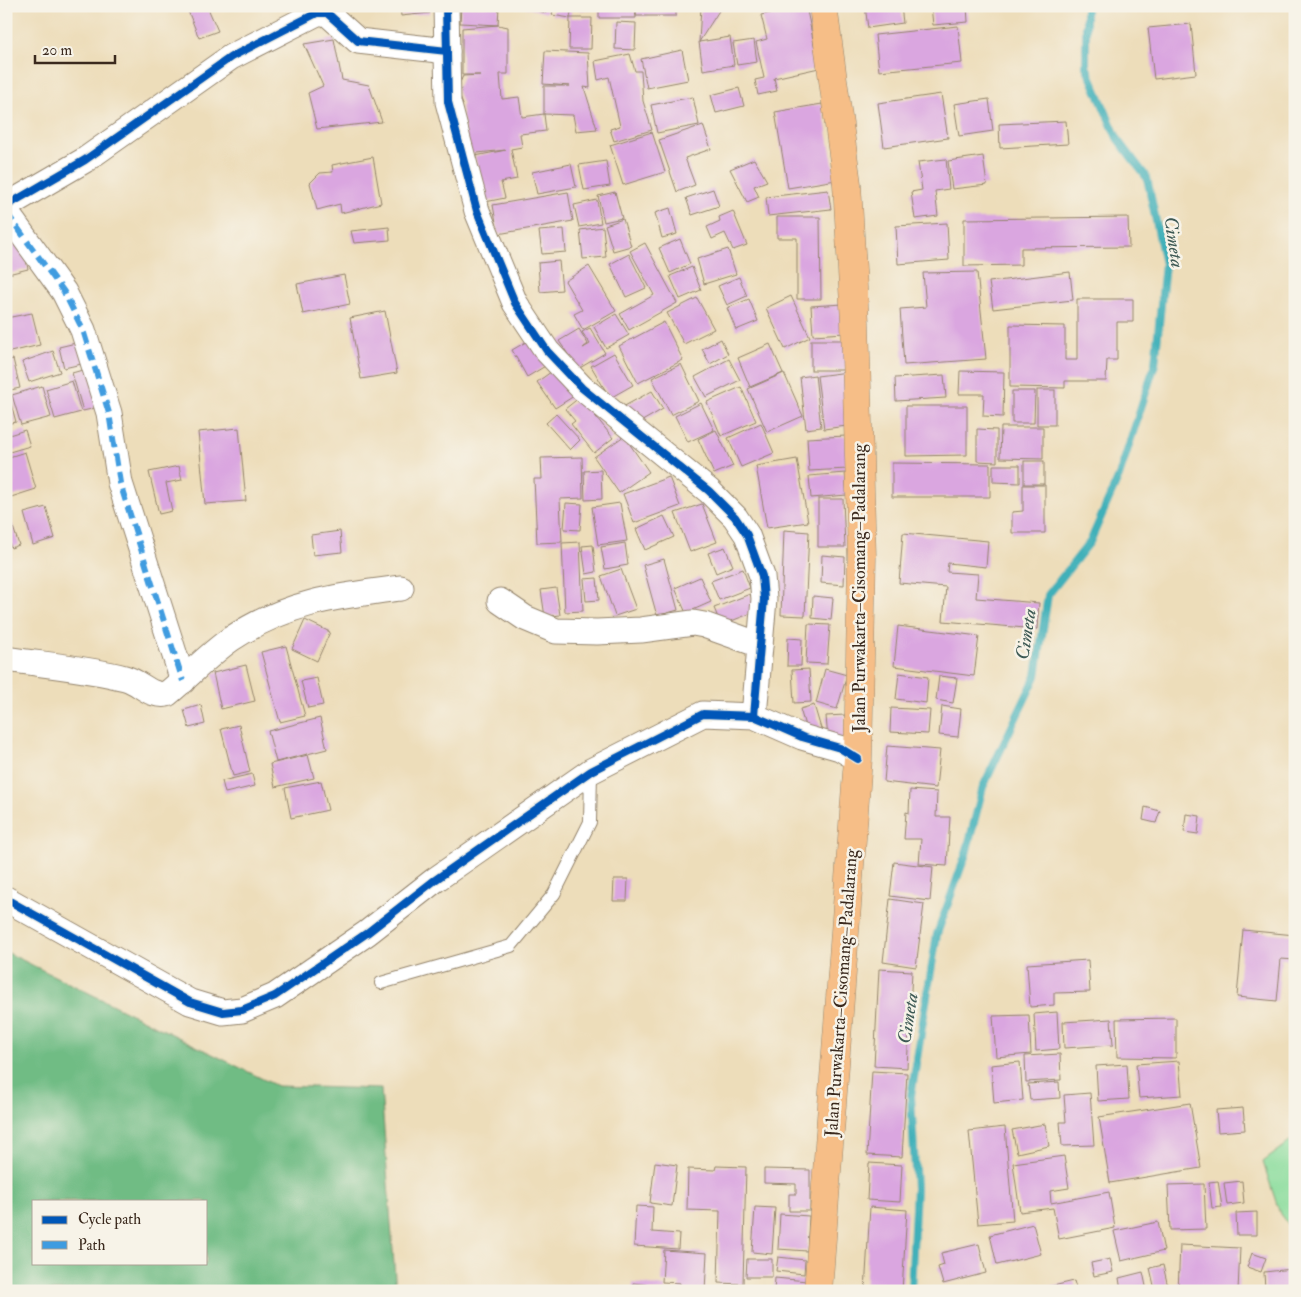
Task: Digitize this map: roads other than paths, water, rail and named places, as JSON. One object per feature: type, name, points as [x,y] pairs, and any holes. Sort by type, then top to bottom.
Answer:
[{"type":"highway","name":"Jalan Purwakarta–Cisomang–Padalarang","points":[[818,1291],[858,759],[862,557],[855,322],[847,184],[823,6]]},
{"type":"street","points":[[446,6],[448,102],[467,180],[491,248],[515,303],[547,351],[582,388],[709,491],[735,517],[748,535],[762,576],[764,599],[754,716]]},
{"type":"street","points":[[6,206],[85,160],[232,57],[315,10],[327,13],[358,41],[447,51]]},
{"type":"street","points":[[6,212],[64,292],[84,330],[109,413],[120,483],[184,681]]},
{"type":"street","points":[[6,659],[125,678],[146,690],[161,695],[167,694],[230,640],[260,621],[285,610],[314,601],[401,588]]},
{"type":"street","points":[[500,601],[525,618],[556,630],[596,632],[693,623],[704,624],[760,645]]},
{"type":"street","points":[[6,899],[190,1002],[222,1012],[242,1010],[275,996],[367,933],[435,880],[591,771],[703,714],[754,716],[802,737],[840,748],[858,759]]},
{"type":"lane","points":[[381,983],[511,946],[554,894],[590,822],[591,771]]},
{"type":"waterway","name":"Cimeta","points":[[911,1291],[916,1188],[911,1096],[937,934],[966,854],[983,787],[1036,676],[1048,595],[1090,542],[1119,476],[1155,364],[1165,264],[1147,178],[1117,138],[1086,66],[1086,6]]}]
